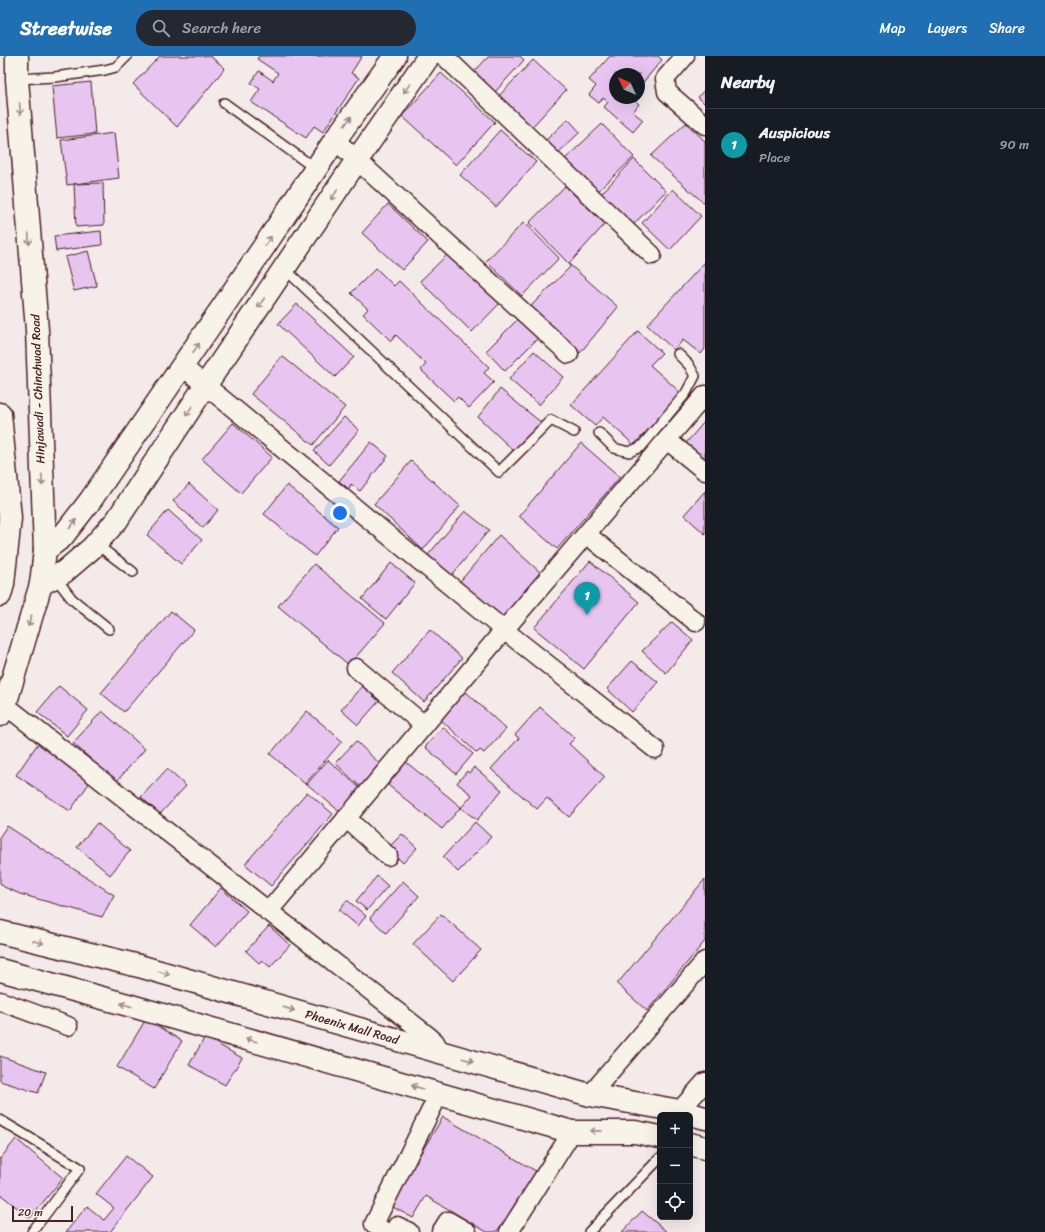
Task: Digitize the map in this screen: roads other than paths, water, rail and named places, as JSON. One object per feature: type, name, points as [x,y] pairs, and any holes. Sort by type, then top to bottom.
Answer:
[{"type":"street","name":"Hinjawadi - Chinchwad Road","points":[[2,710],[48,580],[45,550],[36,330],[17,79],[17,56]]},
{"type":"street","points":[[45,550],[62,537],[90,501],[335,140],[395,56]]},
{"type":"street","points":[[48,580],[64,572],[96,544],[117,520],[205,386],[429,56]]},
{"type":"street","points":[[444,56],[652,255]]},
{"type":"street","points":[[685,56],[665,79],[667,92],[705,125]]},
{"type":"street","points":[[335,140],[568,354]]},
{"type":"street","points":[[182,367],[504,630],[655,749]]},
{"type":"street","points":[[268,912],[586,534],[665,434],[705,395]]},
{"type":"street","points":[[0,414],[1,440],[10,518],[3,584],[0,595]]},
{"type":"street","points":[[665,434],[705,471]]},
{"type":"street","points":[[586,534],[696,622]]},
{"type":"street","points":[[356,668],[424,725]]},
{"type":"street","points":[[2,710],[428,1035],[435,1042],[440,1052]]},
{"type":"street","points":[[346,818],[388,856]]},
{"type":"street","name":"Phoenix Mall Road","points":[[0,932],[139,966],[590,1094],[673,1112]]},
{"type":"street","points":[[590,1094],[705,961]]},
{"type":"street","points":[[0,970],[572,1132],[635,1132],[657,1135]]},
{"type":"street","points":[[0,1001],[68,1026]]},
{"type":"street","points":[[679,1112],[705,1082]]},
{"type":"street","points":[[397,1230],[374,1224],[439,1094]]},
{"type":"street","name":"Phoenix Mall Road","points":[[693,1116],[705,1118]]},
{"type":"street","points":[[509,1232],[572,1132]]},
{"type":"street","points":[[693,1145],[705,1148]]},
{"type":"street","points":[[441,1232],[448,1221],[467,1232]]},
{"type":"lane","points":[[17,79],[55,77],[105,70],[116,67],[127,56]]},
{"type":"lane","points":[[224,103],[316,169]]},
{"type":"lane","points":[[285,268],[499,472],[551,420],[574,432]]},
{"type":"lane","points":[[599,433],[614,448],[629,452],[665,434],[695,376],[689,365],[678,354]]},
{"type":"lane","points":[[96,544],[133,572]]},
{"type":"lane","points":[[48,580],[109,628]]},
{"type":"lane","points":[[0,1120],[80,1168],[32,1232]]},
{"type":"lane","points":[[589,1232],[657,1161]]},
{"type":"place","name":"Auspicious","points":[[587,615]]}]
